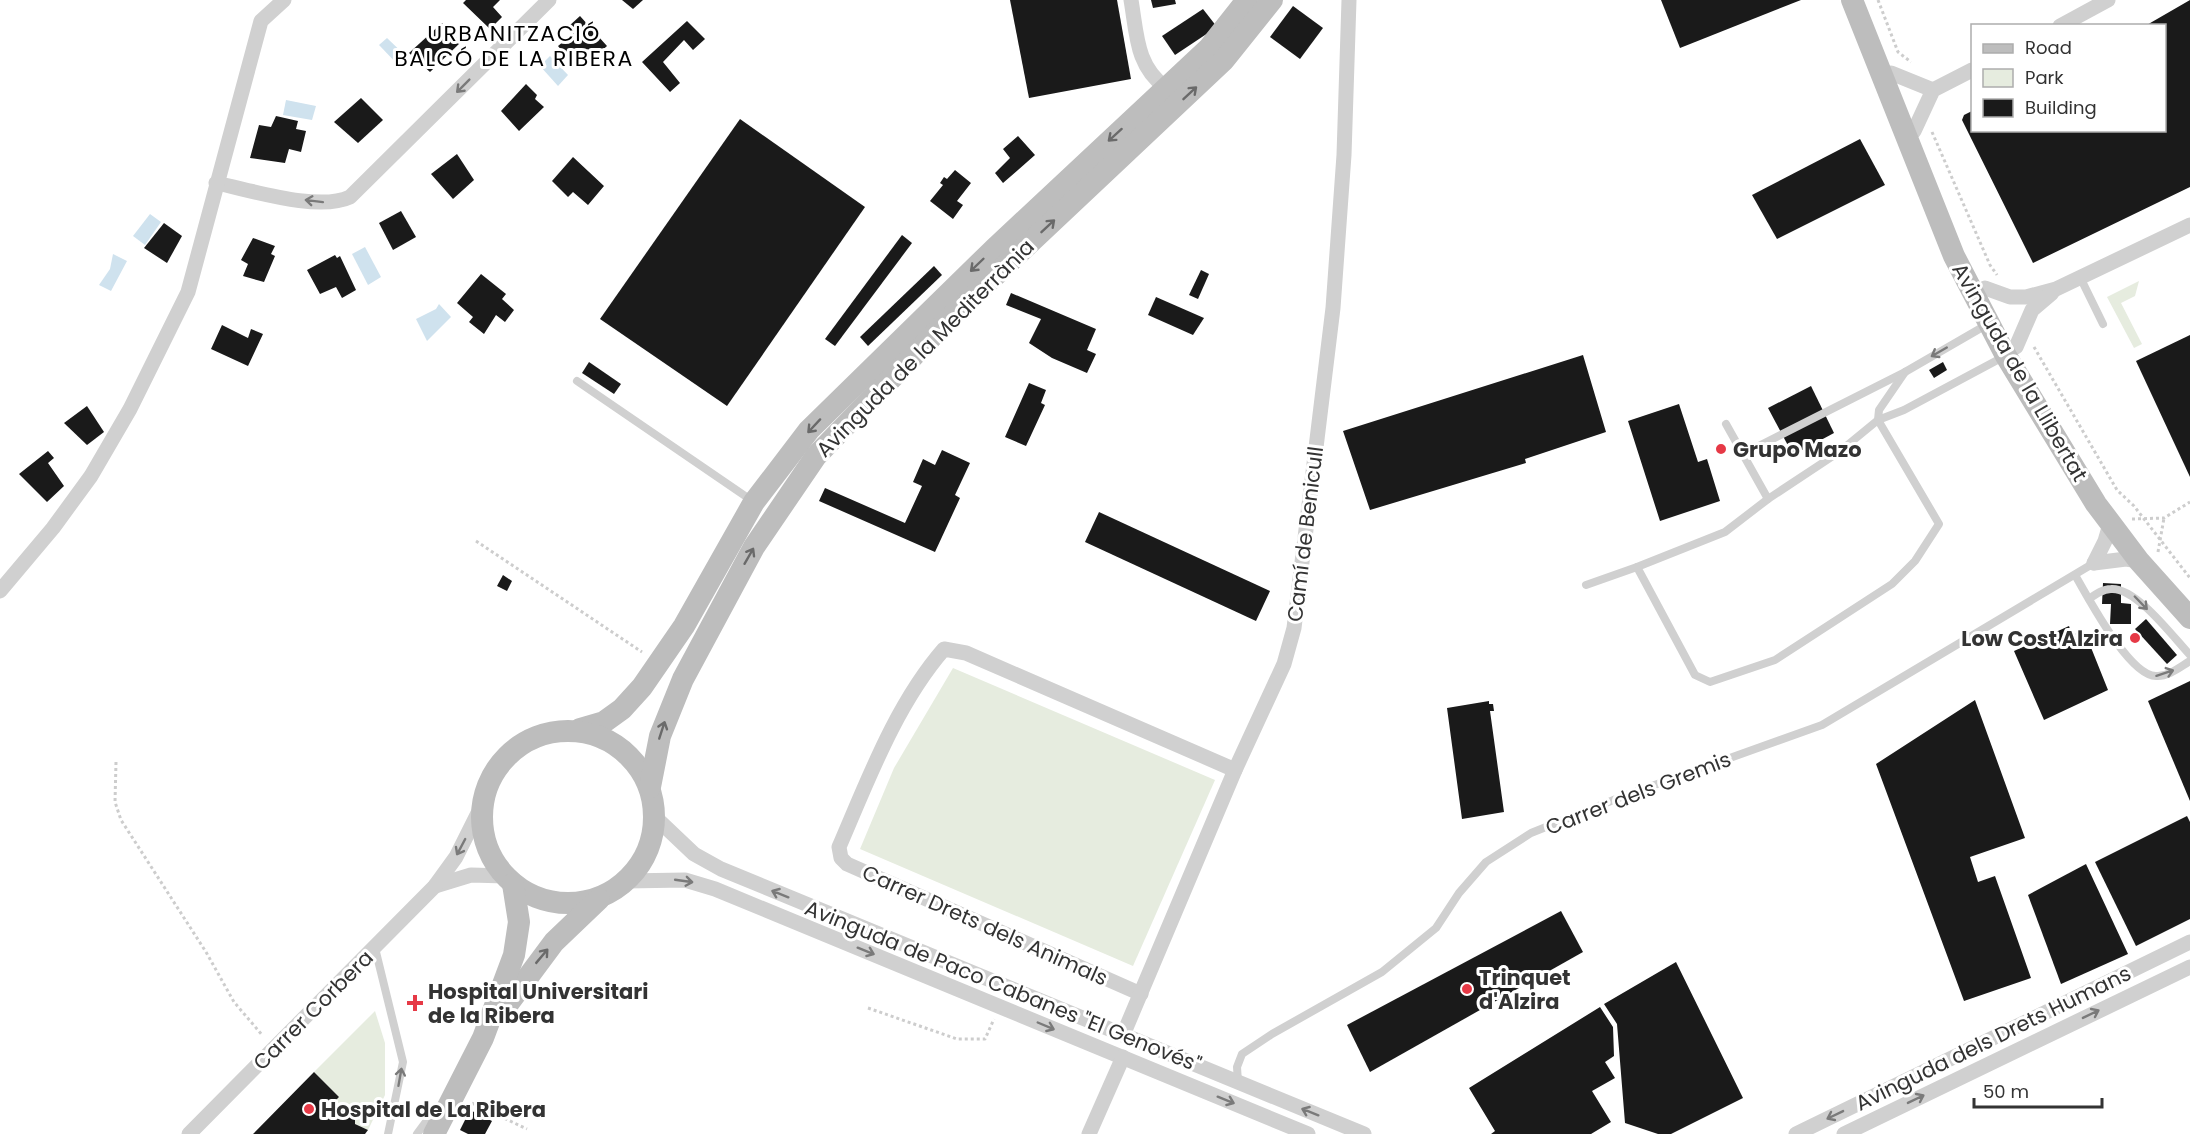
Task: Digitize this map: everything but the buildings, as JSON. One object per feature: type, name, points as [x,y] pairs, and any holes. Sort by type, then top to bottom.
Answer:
[{"type":"main road","name":"Avinguda de la Mediterrània","points":[[580,729],[604,722],[622,709],[659,664],[684,626],[754,502],[797,444],[831,407],[993,250],[1209,48],[1247,0]]},
{"type":"main road","name":"Avinguda de la Mediterrània","points":[[650,788],[660,736],[683,679],[754,547],[816,456],[951,317],[1224,60],[1272,0]]},
{"type":"main road","name":"Avinguda de la Llibertat","points":[[1852,0],[1954,256],[1990,323],[2011,351],[2113,520],[2190,618]]},
{"type":"main road","name":"Avinguda de la Llibertat","points":[[1863,0],[1914,131],[2011,351]]},
{"type":"main road","name":"Avinguda de la Llibertat","points":[[2148,562],[2190,600]]},
{"type":"main road","points":[[480,1044],[535,964],[579,915],[626,881],[641,863],[651,841],[655,817],[650,788],[639,764],[625,750],[593,732],[580,729],[542,735],[520,745],[502,761],[489,782],[483,805],[482,824],[486,843],[493,860],[509,880],[532,896],[555,903],[579,903],[601,897]]},
{"type":"main road","points":[[434,1134],[480,1044],[517,943],[519,922],[509,880]]},
{"type":"street","points":[[0,591],[53,528],[91,476],[130,409],[188,292],[261,21],[284,0]]},
{"type":"street","points":[[216,183],[319,203],[339,202],[350,196],[549,0]]},
{"type":"street","points":[[1131,0],[1141,56],[1152,78],[1166,88]]},
{"type":"street","name":"Camí de Benicull","points":[[1123,1035],[1235,770],[1284,664],[1294,628],[1332,308],[1344,155],[1349,0]]},
{"type":"street","points":[[2064,24],[2108,0]]},
{"type":"street","points":[[1914,131],[1933,90],[1971,71]]},
{"type":"street","points":[[1891,73],[1933,90]]},
{"type":"street","points":[[2011,351],[2032,310],[2056,289],[2190,225]]},
{"type":"street","points":[[1985,288],[2010,297],[2026,297],[2056,289]]},
{"type":"street","points":[[2094,563],[2113,520]]},
{"type":"street","name":"Carrer dels Gremis","points":[[2094,563],[2126,559],[2148,562]]},
{"type":"street","name":"Carrer Drets dels Animals","points":[[1141,994],[847,864],[841,858],[839,847],[881,749],[932,663],[944,649],[966,653],[1235,770]]},
{"type":"street","name":"Carrer Corbera","points":[[189,1134],[435,886],[456,857],[483,805]]},
{"type":"street","name":"Avinguda de Paco Cabanes \"El Genovés\"","points":[[655,817],[694,854],[721,870],[1364,1134]]},
{"type":"street","name":"Carrer Corbera","points":[[435,886],[471,875],[509,880]]},
{"type":"street","name":"Avinguda de Paco Cabanes \"El Genovés\"","points":[[626,881],[685,880],[715,889],[1308,1134]]},
{"type":"street","name":"Avinguda dels Drets Humans","points":[[1796,1134],[2190,942]]},
{"type":"street","name":"Avinguda dels Drets Humans","points":[[1844,1134],[2190,967]]},
{"type":"street","points":[[1089,1134],[1123,1058]]},
{"type":"lane","points":[[2080,276],[2103,324]]},
{"type":"lane","points":[[1743,454],[1905,372],[1990,323]]},
{"type":"lane","points":[[1586,585],[1725,531],[1768,499],[1839,452],[1878,420],[1904,410],[2011,351]]},
{"type":"lane","points":[[1637,567],[1695,675],[1710,682],[1775,660],[1892,584],[1915,561],[1939,524],[1878,420],[1879,410],[1905,372]]},
{"type":"lane","points":[[577,381],[754,502]]},
{"type":"lane","points":[[1726,424],[1768,499]]},
{"type":"lane","name":"Carrer dels Gremis","points":[[1238,1082],[1237,1067],[1242,1054],[1272,1034],[1382,972],[1436,928],[1459,893],[1486,862],[1531,833],[1621,797],[1822,725],[2094,563]]},
{"type":"lane","points":[[2075,575],[2113,640],[2149,675],[2164,675],[2190,661]]},
{"type":"lane","points":[[2090,599],[2098,592],[2112,588],[2132,595],[2190,655]]},
{"type":"lane","points":[[375,948],[403,1062],[388,1134]]},
{"type":"lane","points":[[417,1134],[480,1044]]},
{"type":"path","points":[[2113,520],[2164,518],[2190,502]]},
{"type":"path","points":[[2148,562],[2164,518]]},
{"type":"path","points":[[476,541],[659,664]]},
{"type":"path","points":[[116,762],[115,802],[121,820],[206,952],[234,1002],[274,1049]]},
{"type":"path","points":[[868,1008],[957,1040],[985,1039],[1000,1007]]},
{"type":"path","points":[[454,1095],[527,1129]]},
{"type":"green space","points":[[2139,281],[2135,296],[2121,303],[2142,344],[2134,348],[2107,297]]},
{"type":"green space","points":[[953,668],[1215,780],[1133,966],[860,849],[894,768]]},
{"type":"green space","points":[[375,1011],[385,1043],[385,1095],[368,1130],[355,1124],[355,1120],[333,1103],[339,1097],[314,1072]]},
{"type":"water","points":[[387,38],[410,60],[401,68],[379,45]]},
{"type":"water","points":[[550,56],[568,75],[558,86],[540,66]]},
{"type":"water","points":[[286,100],[316,106],[312,120],[283,115]]},
{"type":"water","points":[[150,214],[161,222],[145,245],[133,236]]},
{"type":"water","points":[[365,247],[381,277],[368,285],[352,254]]},
{"type":"water","points":[[113,254],[127,261],[111,291],[99,285],[110,269]]},
{"type":"water","points":[[439,304],[451,317],[427,341],[416,319],[436,309]]},
{"type":"place","name":"Grupo Mazo","points":[[1721,449]]},
{"type":"place","name":"Low Cost Alzira","points":[[2135,638]]},
{"type":"place","name":"Trinquet d'Alzira","points":[[1467,989]]},
{"type":"place","name":"Hospital Universitari de la Ribera","points":[[415,1003]]},
{"type":"place","name":"Hospital de La Ribera","points":[[309,1109]]},
{"type":"district","name":"URBANITZACIÓ BALCÓ DE LA RIBERA","points":[[514,46]]}]
